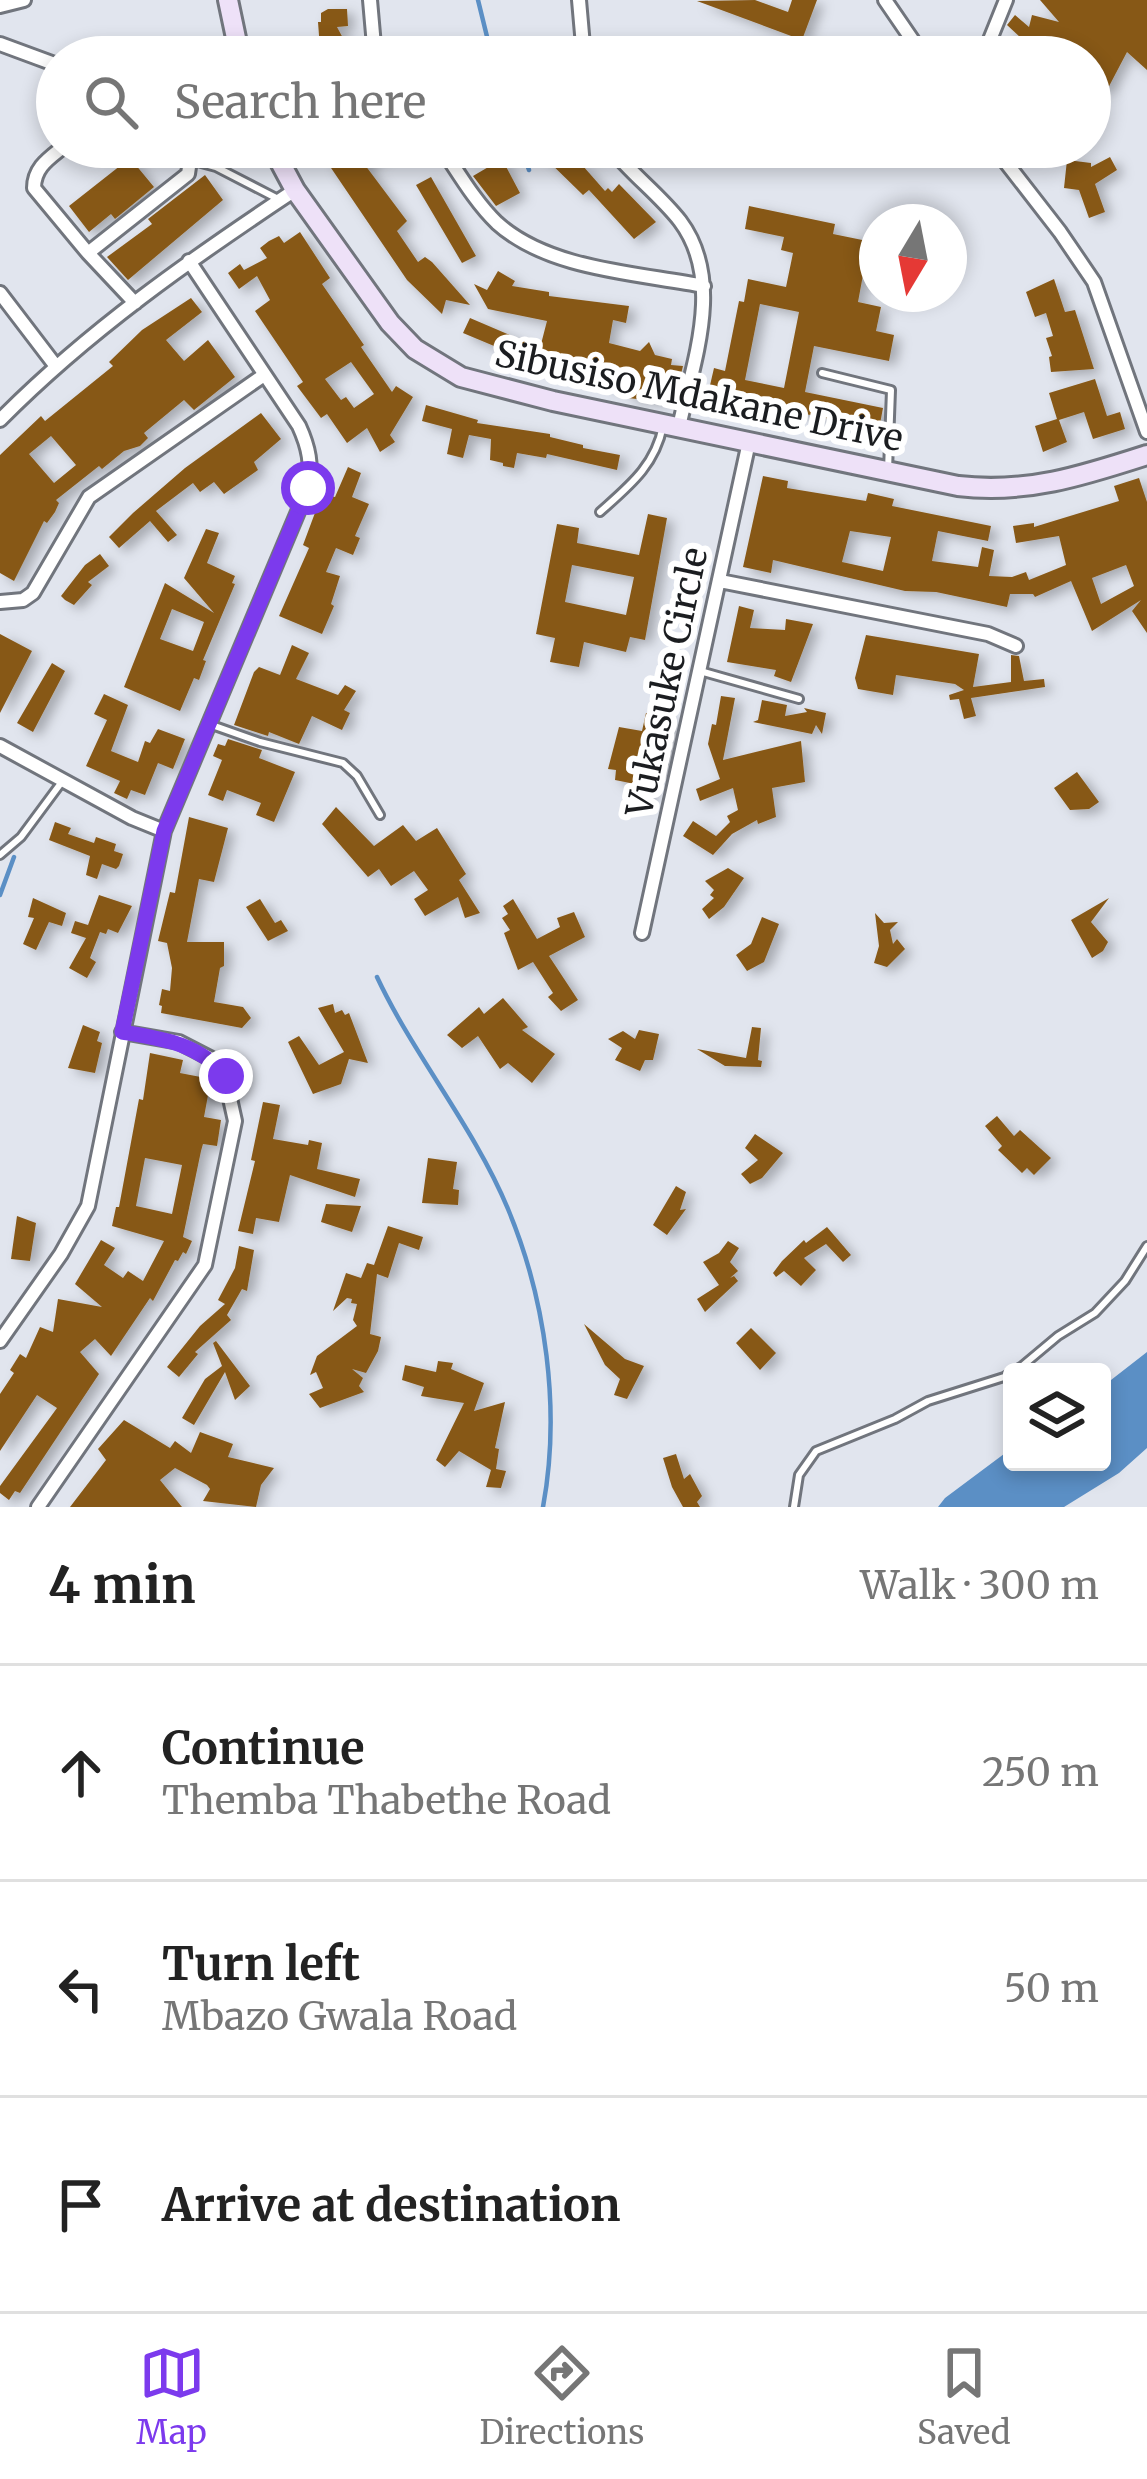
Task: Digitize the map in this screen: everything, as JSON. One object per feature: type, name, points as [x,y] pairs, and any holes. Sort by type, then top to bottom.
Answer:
[{"type":"street","points":[[0,7],[24,0]]},
{"type":"street","points":[[228,0],[236,36]]},
{"type":"street","points":[[369,36],[370,0]]},
{"type":"street","points":[[579,0],[582,36]]},
{"type":"street","points":[[885,0],[910,36]]},
{"type":"street","points":[[990,36],[1003,2]]},
{"type":"street","points":[[0,44],[36,57]]},
{"type":"street","points":[[40,168],[34,188],[135,303]]},
{"type":"street","points":[[88,253],[188,174],[189,168]]},
{"type":"street","name":"Sibusiso Mdakane Drive","points":[[279,168],[287,195],[390,323],[415,350],[461,377],[671,426],[998,490],[1069,481],[1147,456]]},
{"type":"street","points":[[455,168],[485,211],[521,241],[578,261],[704,286]]},
{"type":"street","points":[[629,168],[684,227],[704,286],[701,326],[671,426]]},
{"type":"street","points":[[1010,168],[1094,282],[1147,432]]},
{"type":"street","points":[[0,420],[55,365],[189,261],[287,195]]},
{"type":"street","points":[[0,1341],[62,1254],[88,1206],[164,831],[308,488],[308,446],[299,426],[189,261]]},
{"type":"street","points":[[0,293],[55,365]]},
{"type":"street","points":[[0,602],[22,600],[33,593],[89,497],[264,375]]},
{"type":"street","name":"Vukasuke Circle","points":[[642,934],[748,442]]},
{"type":"street","points":[[720,580],[988,634],[1016,646]]},
{"type":"street","points":[[0,746],[164,831]]},
{"type":"street","points":[[38,1507],[205,1265],[235,1121],[226,1076],[210,1058],[179,1042],[122,1032]]},
{"type":"lane","points":[[219,168],[287,195]]},
{"type":"lane","points":[[822,373],[891,390],[888,471]]},
{"type":"lane","points":[[600,512],[642,475],[671,426]]},
{"type":"lane","points":[[700,671],[799,699]]},
{"type":"lane","points":[[209,724],[343,764],[352,770],[380,814]]},
{"type":"lane","points":[[0,855],[21,837],[63,780]]},
{"type":"lane","points":[[794,1507],[799,1474],[816,1451],[1022,1366],[1095,1313],[1125,1281],[1147,1246]]},
{"type":"water","points":[[1147,1352],[1147,1448],[1119,1473],[1064,1507],[938,1507],[1003,1455],[1003,1471],[1111,1471],[1111,1380]]},
{"type":"building","points":[[755,0],[788,12],[792,0],[817,0],[804,36],[791,36],[697,1]]},
{"type":"building","points":[[1040,0],[1147,0],[1147,70],[1127,52],[1111,82],[1111,36],[1019,36],[1007,25],[1015,15],[1029,27],[1032,15],[1059,22]]},
{"type":"building","points":[[347,9],[348,26],[337,27],[342,36],[319,36],[321,13]]},
{"type":"building","points":[[1111,159],[1117,170],[1095,184],[1105,212],[1089,218],[1079,190],[1064,188],[1066,168],[1111,168]]},
{"type":"building","points":[[117,168],[138,168],[154,187],[115,219],[111,214],[89,232],[69,206]]},
{"type":"building","points":[[331,168],[367,168],[407,221],[397,231],[418,262],[425,257],[432,262],[470,305],[446,300],[442,314],[407,280]]},
{"type":"building","points":[[487,168],[507,168],[520,193],[496,206],[473,176]]},
{"type":"building","points":[[555,168],[585,168],[605,191],[612,192],[619,184],[656,222],[634,239],[589,190],[583,195]]},
{"type":"building","points":[[205,175],[223,200],[128,280],[107,257]]},
{"type":"building","points":[[431,177],[476,256],[462,263],[416,185]]},
{"type":"building","points":[[749,206],[835,224],[833,234],[859,239],[859,312],[880,312],[876,331],[894,335],[889,361],[814,346],[805,392],[883,408],[879,429],[708,394],[714,368],[725,371],[748,279],[786,287],[793,253],[781,250],[784,237],[745,229]],"holes":[[[760,304],[799,312],[784,388],[745,380]]]},
{"type":"building","points":[[300,232],[330,278],[322,284],[364,345],[361,347],[392,392],[396,386],[413,397],[390,435],[395,442],[380,452],[367,428],[347,443],[327,414],[321,418],[297,386],[303,382],[255,311],[270,300],[257,276],[239,289],[228,273],[240,264],[244,270],[267,258],[260,248],[269,241],[279,236],[284,243]],"holes":[[[351,362],[374,394],[354,408],[325,379]]]},
{"type":"building","points":[[498,271],[515,281],[512,286],[549,292],[549,296],[629,306],[626,323],[613,320],[609,343],[640,351],[649,342],[655,355],[683,366],[675,398],[665,396],[664,402],[628,398],[629,389],[603,385],[605,374],[518,356],[463,333],[470,318],[540,348],[547,321],[488,309],[474,284],[487,290]]},
{"type":"building","points":[[1054,279],[1065,312],[1075,310],[1094,369],[1051,372],[1046,338],[1053,336],[1046,313],[1035,317],[1026,292]]},
{"type":"building","points":[[191,298],[202,312],[166,340],[184,361],[208,340],[235,377],[194,410],[184,400],[144,433],[148,438],[140,446],[124,451],[102,469],[99,466],[56,500],[55,512],[44,521],[14,581],[0,573],[0,455],[41,416],[45,421],[113,366],[109,362],[142,330]],"holes":[[[51,436],[76,465],[54,483],[29,454]]]},
{"type":"building","points":[[1095,379],[1107,416],[1120,412],[1125,429],[1093,439],[1084,412],[1059,420],[1067,442],[1043,452],[1035,426],[1057,419],[1049,393]]},
{"type":"building","points":[[426,405],[477,423],[550,434],[583,448],[620,455],[617,470],[547,454],[546,458],[517,453],[514,468],[503,466],[490,460],[491,439],[469,435],[463,458],[447,454],[452,429],[422,421]]},
{"type":"building","points":[[261,413],[281,439],[254,462],[258,470],[224,494],[214,482],[200,492],[193,483],[156,511],[177,535],[168,542],[150,521],[119,548],[109,537],[185,468]]},
{"type":"building","points":[[348,467],[361,473],[352,497],[369,504],[355,536],[360,538],[353,555],[336,548],[326,572],[340,576],[322,634],[279,616],[309,548],[303,545],[322,494],[335,497]]},
{"type":"building","points":[[763,476],[788,481],[787,488],[866,501],[868,493],[894,499],[892,506],[991,526],[988,541],[938,531],[932,561],[978,567],[982,547],[994,550],[989,576],[1026,572],[1029,580],[1066,565],[1059,536],[1016,543],[1013,526],[1034,523],[1034,527],[1119,501],[1114,486],[1139,478],[1147,502],[1147,633],[1132,611],[1141,600],[1092,631],[1071,581],[1035,597],[1010,594],[1007,607],[936,592],[905,591],[773,560],[771,573],[743,567]],"holes":[[[850,531],[891,537],[883,571],[842,562]],[[1126,565],[1134,586],[1101,604],[1092,578]]]},
{"type":"building","points":[[648,514],[667,518],[645,640],[630,637],[626,652],[584,642],[579,667],[550,662],[555,638],[536,634],[557,524],[579,528],[577,543],[639,555]],"holes":[[[572,565],[634,577],[626,615],[565,602]]]},
{"type":"building","points":[[206,529],[219,533],[207,563],[235,576],[235,584],[199,680],[194,678],[180,711],[124,687],[165,583],[214,613],[184,578]],"holes":[[[172,609],[204,622],[193,651],[160,639]]]},
{"type":"building","points":[[100,554],[109,566],[88,582],[92,585],[74,605],[65,600],[61,596]]},
{"type":"building","points":[[739,606],[754,610],[750,628],[785,630],[786,619],[813,624],[791,682],[774,676],[776,670],[727,662]]},
{"type":"building","points":[[0,634],[32,651],[0,713]]},
{"type":"building","points":[[866,635],[979,654],[973,687],[1011,682],[1011,655],[1019,656],[1024,681],[1044,679],[1045,687],[971,698],[976,716],[964,719],[959,699],[950,700],[949,695],[964,690],[955,684],[896,675],[893,695],[858,689],[855,678]]},
{"type":"building","points":[[292,645],[309,653],[296,679],[338,695],[345,685],[356,691],[344,710],[350,713],[342,730],[312,716],[299,744],[234,725],[254,672],[259,667],[280,675]]},
{"type":"building","points":[[52,663],[65,671],[33,732],[17,723]]},
{"type":"building","points":[[104,694],[128,705],[111,751],[138,762],[145,741],[150,743],[158,729],[185,739],[173,769],[158,763],[145,795],[131,790],[127,799],[114,793],[120,781],[86,766],[107,720],[94,714]]},
{"type":"building","points":[[721,696],[735,698],[723,760],[801,741],[805,782],[772,788],[776,817],[758,824],[757,820],[732,834],[713,855],[683,836],[693,821],[716,836],[730,822],[727,816],[738,810],[733,788],[700,801],[696,789],[720,779],[708,744]]},
{"type":"building","points":[[762,700],[787,705],[785,716],[807,712],[804,708],[826,713],[822,734],[816,725],[812,734],[753,722],[758,720]]},
{"type":"building","points":[[646,713],[674,719],[665,775],[653,773],[647,803],[632,800],[635,784],[615,780],[616,770],[608,769],[619,727],[642,731]]},
{"type":"building","points":[[228,739],[262,750],[259,758],[295,772],[274,822],[256,815],[261,803],[227,790],[223,801],[208,795],[222,760],[213,756],[218,744],[225,746]]},
{"type":"building","points":[[1077,772],[1099,802],[1089,809],[1070,810],[1054,788]]},
{"type":"building","points":[[336,807],[374,846],[403,825],[416,841],[437,828],[466,874],[459,880],[480,913],[465,918],[458,897],[425,916],[414,899],[428,890],[414,871],[391,886],[379,869],[368,877],[322,824]]},
{"type":"building","points":[[189,817],[228,828],[214,882],[199,879],[187,942],[224,942],[224,966],[214,1002],[243,1007],[251,1018],[242,1028],[161,1013],[162,989],[170,991],[172,968],[167,943],[158,941],[170,892],[175,893]]},
{"type":"building","points":[[55,822],[71,828],[68,834],[116,844],[114,851],[123,854],[119,866],[102,864],[97,879],[86,875],[90,856],[49,840]]},
{"type":"building","points":[[728,868],[744,878],[724,907],[709,919],[702,909],[714,898],[710,895],[714,890],[705,881]]},
{"type":"building","points":[[99,895],[132,906],[118,933],[100,932],[90,958],[96,962],[87,978],[69,968],[86,938],[71,933],[75,921],[88,925]]},
{"type":"building","points":[[33,898],[66,913],[62,926],[49,922],[36,950],[23,944],[34,918],[28,917]]},
{"type":"building","points":[[1109,898],[1091,922],[1108,942],[1092,958],[1071,920]]},
{"type":"building","points":[[260,899],[275,923],[281,920],[288,931],[268,941],[246,907]]},
{"type":"building","points":[[513,899],[537,939],[560,927],[557,918],[574,912],[585,937],[549,956],[578,1000],[561,1011],[548,997],[553,993],[533,962],[518,970],[504,933],[510,930],[502,918],[508,914],[503,906]]},
{"type":"building","points":[[875,913],[884,923],[898,922],[890,930],[893,944],[897,939],[905,949],[887,967],[874,963],[879,946]]},
{"type":"building","points":[[762,917],[779,924],[764,962],[747,971],[736,955],[751,944]]},
{"type":"building","points":[[503,998],[528,1027],[522,1030],[555,1054],[532,1083],[508,1063],[500,1069],[478,1036],[462,1048],[447,1035],[479,1007],[484,1014]]},
{"type":"building","points":[[333,1004],[335,1013],[349,1013],[368,1063],[349,1059],[341,1084],[313,1094],[288,1042],[299,1036],[319,1065],[344,1052],[318,1008]]},
{"type":"building","points":[[83,1025],[100,1032],[95,1073],[68,1068]]},
{"type":"building","points":[[752,1027],[761,1028],[761,1067],[725,1066],[697,1049],[746,1058]]},
{"type":"building","points":[[639,1030],[659,1034],[653,1060],[645,1060],[640,1071],[615,1060],[622,1048],[608,1039],[623,1031],[635,1039]]},
{"type":"building","points":[[150,1053],[183,1060],[180,1073],[211,1079],[204,1117],[221,1120],[217,1146],[203,1144],[201,1151],[183,1237],[192,1241],[111,1356],[95,1339],[80,1352],[99,1374],[20,1493],[15,1491],[9,1500],[0,1493],[0,1486],[57,1408],[37,1395],[0,1451],[0,1394],[14,1373],[10,1370],[20,1354],[26,1358],[40,1327],[53,1332],[58,1299],[102,1307],[75,1284],[101,1240],[115,1248],[104,1265],[123,1278],[128,1271],[143,1281],[164,1241],[112,1226],[139,1099],[143,1100]],"holes":[[[145,1158],[182,1165],[172,1214],[136,1206]]]},
{"type":"building","points":[[263,1102],[280,1105],[273,1139],[322,1143],[317,1169],[360,1179],[355,1197],[290,1175],[279,1222],[256,1218],[253,1234],[238,1231]]},
{"type":"building","points":[[997,1116],[1014,1136],[1020,1130],[1051,1158],[1034,1175],[1027,1168],[1022,1173],[998,1150],[1002,1146],[985,1126]]},
{"type":"building","points":[[755,1134],[783,1153],[762,1178],[750,1184],[741,1174],[758,1160],[745,1148]]},
{"type":"building","points":[[428,1158],[457,1162],[453,1189],[459,1190],[458,1205],[422,1203]]},
{"type":"building","points":[[676,1186],[686,1192],[680,1210],[686,1209],[667,1235],[653,1225]]},
{"type":"building","points":[[326,1204],[361,1206],[352,1232],[321,1222]]},
{"type":"building","points":[[17,1216],[36,1223],[30,1261],[11,1259]]},
{"type":"building","points":[[388,1226],[423,1237],[419,1250],[399,1243],[388,1278],[377,1274],[370,1334],[381,1337],[378,1351],[366,1373],[352,1369],[363,1378],[359,1386],[364,1392],[320,1408],[309,1394],[323,1388],[316,1372],[310,1375],[317,1356],[357,1326],[353,1320],[357,1304],[352,1299],[333,1311],[346,1273],[361,1278],[367,1263],[374,1265]]},
{"type":"building","points":[[827,1227],[851,1255],[843,1262],[826,1244],[804,1258],[816,1270],[801,1286],[784,1271],[776,1277],[773,1273],[782,1261]]},
{"type":"building","points":[[728,1241],[739,1248],[730,1262],[738,1271],[730,1278],[738,1281],[705,1312],[697,1299],[719,1285],[703,1262]]},
{"type":"building","points":[[239,1246],[254,1250],[247,1291],[242,1289],[227,1315],[231,1320],[195,1352],[198,1354],[179,1377],[167,1367],[225,1304],[218,1300],[235,1268]]},
{"type":"building","points":[[584,1324],[625,1359],[644,1366],[627,1399],[614,1395],[620,1379],[605,1365]]},
{"type":"building","points":[[751,1328],[776,1353],[760,1370],[736,1343]]},
{"type":"building","points":[[216,1341],[250,1386],[235,1400],[225,1372],[194,1425],[182,1418],[205,1379],[222,1366]]},
{"type":"building","points":[[438,1361],[453,1363],[451,1369],[484,1383],[474,1411],[505,1402],[495,1448],[499,1449],[496,1469],[506,1471],[501,1488],[486,1487],[491,1470],[459,1451],[445,1467],[436,1460],[464,1403],[421,1396],[424,1387],[402,1380],[405,1365],[436,1372]]},
{"type":"building","points":[[124,1420],[170,1448],[175,1441],[191,1453],[200,1432],[233,1444],[228,1457],[274,1468],[261,1485],[256,1507],[203,1501],[210,1489],[207,1485],[175,1468],[160,1480],[182,1507],[70,1507],[106,1460],[98,1449]]},
{"type":"building","points":[[676,1454],[684,1479],[690,1474],[702,1496],[697,1502],[700,1507],[683,1507],[672,1487],[663,1458]]},
{"type":"waterway","points":[[478,0],[487,36]]},
{"type":"waterway","points":[[0,895],[14,857]]},
{"type":"waterway","points":[[377,977],[478,1149],[521,1244],[541,1318],[550,1394],[543,1507]]},
{"type":"route","points":[[226,1076],[210,1058],[179,1042],[122,1032],[164,831],[308,488]]}]
